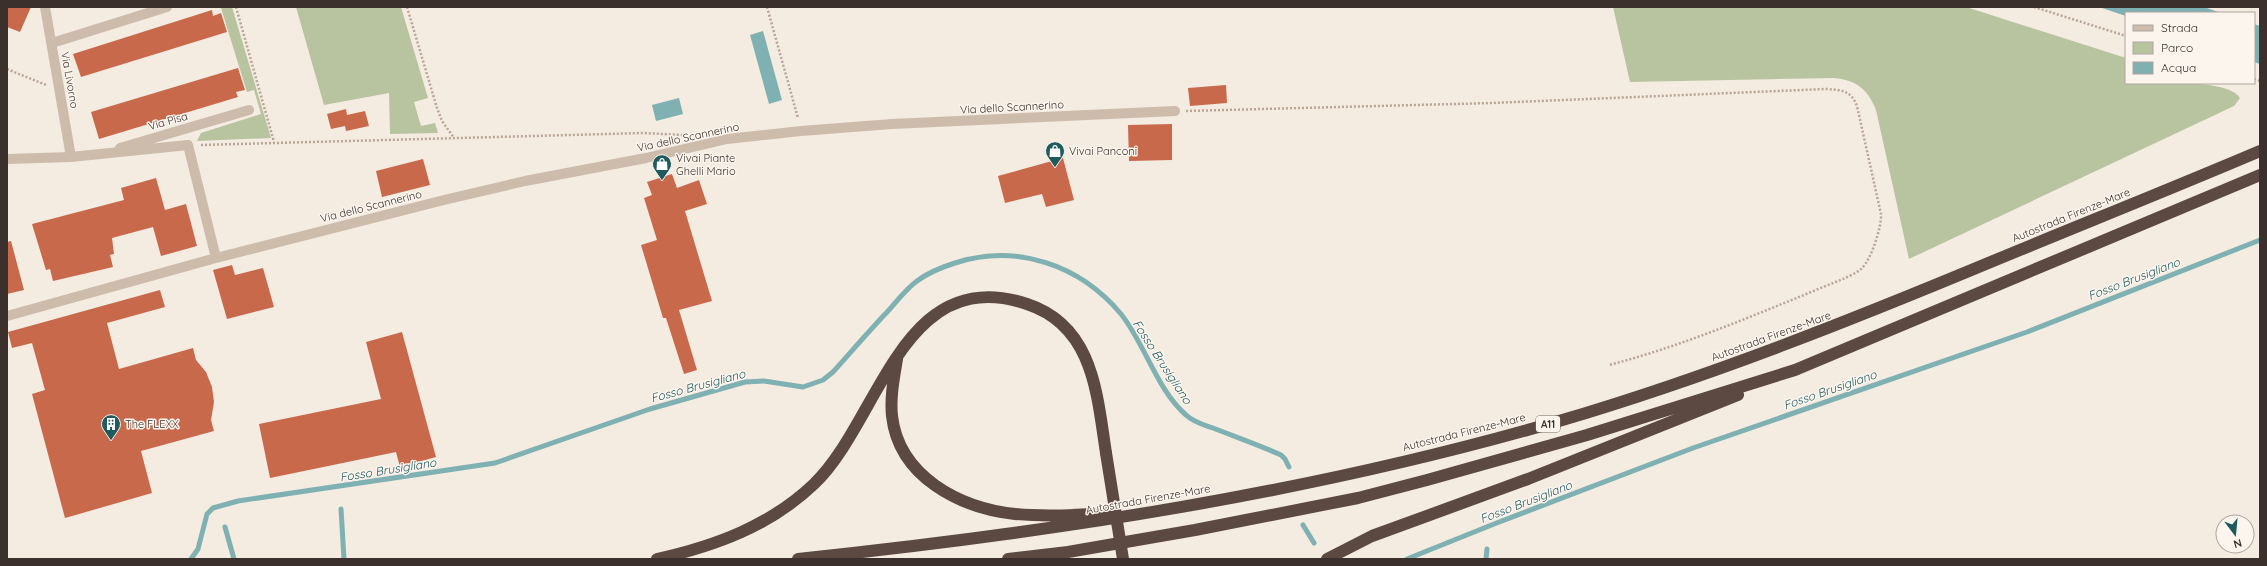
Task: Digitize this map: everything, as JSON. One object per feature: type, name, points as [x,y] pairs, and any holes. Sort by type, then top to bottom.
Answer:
[{"type":"highway","name":"Autostrada Firenze-Mare","points":[[798,559],[962,541],[1062,528],[1323,479],[1437,453],[1556,422],[1685,381],[1826,330],[2260,152]]},
{"type":"highway","name":"A11","points":[[1008,559],[1068,552],[1195,530],[1358,498],[1580,438],[1795,370],[2260,175]]},
{"type":"highway","points":[[657,559],[706,547],[731,537],[760,524],[795,501],[815,483],[840,453],[897,356],[924,323],[955,304],[985,298],[1017,300],[1031,305],[1051,316],[1067,329],[1086,358],[1094,380],[1123,559]]},
{"type":"highway","points":[[897,356],[891,404],[892,417],[898,440],[913,466],[932,484],[943,491],[968,503],[1015,514],[1057,515],[1172,508]]},
{"type":"highway","points":[[1327,559],[1372,536],[1528,479],[1688,416],[1795,370]]},
{"type":"street","name":"Via Livorno","points":[[45,7],[71,157]]},
{"type":"street","points":[[52,44],[167,7]]},
{"type":"street","name":"Via Pisa","points":[[95,155],[249,110]]},
{"type":"street","name":"Via dello Scannerino","points":[[7,316],[216,258],[525,181],[646,158],[721,140],[801,131],[899,124],[1175,111]]},
{"type":"street","points":[[188,145],[216,258]]},
{"type":"street","name":"Via Pisa","points":[[7,159],[71,157],[188,145]]},
{"type":"path","points":[[236,7],[274,142]]},
{"type":"path","points":[[407,7],[437,108],[442,121],[454,138]]},
{"type":"path","points":[[767,7],[801,131]]},
{"type":"path","points":[[2034,7],[2125,36]]},
{"type":"path","points":[[7,69],[60,90]]},
{"type":"path","points":[[1175,111],[1492,103],[1826,89],[1848,92],[1854,98],[1857,106],[1881,214],[1878,232],[1867,263],[1862,268],[1842,279],[1691,340],[1651,354],[1609,365]]},
{"type":"path","points":[[188,145],[643,133],[674,134],[688,137]]},
{"type":"green space","points":[[232,7],[271,138],[197,141],[201,133],[261,114],[254,90],[247,92],[221,8]]},
{"type":"green space","points":[[296,7],[401,7],[428,98],[414,102],[421,126],[435,123],[438,133],[390,134],[389,93],[324,105]]},
{"type":"green space","points":[[1613,7],[1966,7],[2125,58],[2125,84],[2205,84],[2221,87],[2233,92],[2240,98],[2234,106],[1909,259],[1876,110],[1869,96],[1855,83],[1834,78],[1630,82]]},
{"type":"water","points":[[2099,7],[2204,7],[2218,12],[2125,12],[2125,16]]},
{"type":"water","points":[[2255,24],[2260,26],[2260,64],[2255,62]]},
{"type":"water","points":[[763,31],[782,100],[769,104],[750,35]]},
{"type":"water","points":[[679,98],[683,114],[656,121],[652,105]]},
{"type":"building","points":[[7,7],[31,7],[20,32],[7,27]]},
{"type":"building","points":[[212,10],[213,16],[221,13],[227,32],[81,77],[73,54]]},
{"type":"building","points":[[238,68],[245,90],[236,92],[238,97],[99,139],[91,112]]},
{"type":"building","points":[[1226,85],[1227,103],[1190,106],[1188,88]]},
{"type":"building","points":[[346,109],[347,115],[365,111],[369,126],[346,131],[345,126],[331,129],[327,114]]},
{"type":"building","points":[[1172,124],[1172,160],[1129,161],[1128,125]]},
{"type":"building","points":[[1063,158],[1074,200],[1046,207],[1042,194],[1005,203],[998,176]]},
{"type":"building","points":[[423,159],[430,185],[382,197],[376,171]]},
{"type":"building","points":[[672,174],[677,188],[699,180],[707,204],[685,211],[712,301],[679,310],[697,370],[684,374],[666,318],[663,318],[641,245],[657,240],[644,198],[652,195],[647,182]]},
{"type":"building","points":[[156,178],[165,210],[186,204],[197,246],[161,256],[153,227],[112,238],[114,254],[110,255],[113,267],[53,281],[50,269],[46,270],[32,224],[124,200],[121,188]]},
{"type":"building","points":[[11,241],[24,290],[7,294],[7,242]]},
{"type":"building","points":[[232,265],[235,275],[263,268],[274,307],[227,319],[213,270]]},
{"type":"building","name":"The FLEXX","points":[[160,290],[165,307],[107,323],[119,369],[193,348],[196,360],[206,372],[212,387],[214,402],[211,420],[214,431],[141,451],[152,493],[65,518],[32,394],[45,390],[32,343],[12,348],[8,332]]},
{"type":"building","points":[[402,332],[436,457],[400,467],[396,452],[270,478],[259,424],[381,399],[366,342]]},
{"type":"waterway","name":"Fosso Brusigliano","points":[[1407,559],[1693,448],[2027,332],[2260,240]]},
{"type":"waterway","name":"Fosso Brusigliano","points":[[191,559],[198,549],[207,514],[213,508],[238,501],[495,463],[650,409],[745,382],[764,381],[803,387],[823,380],[833,372],[913,284],[940,268],[978,257],[1024,257],[1067,271],[1086,283],[1105,297],[1121,314],[1137,339],[1167,393],[1186,415],[1199,423],[1281,455],[1289,467]]},
{"type":"waterway","points":[[341,509],[344,559]]},
{"type":"waterway","name":"Fosso Brusigliano","points":[[1303,525],[1314,543]]},
{"type":"waterway","points":[[225,527],[234,559]]},
{"type":"waterway","points":[[1486,559],[1487,549]]},
{"type":"place","name":"Vivai Panconi","points":[[1055,168]]},
{"type":"place","name":"Vivai Piante Ghelli Mario","points":[[662,181]]},
{"type":"place","name":"The FLEXX","points":[[111,441]]}]
